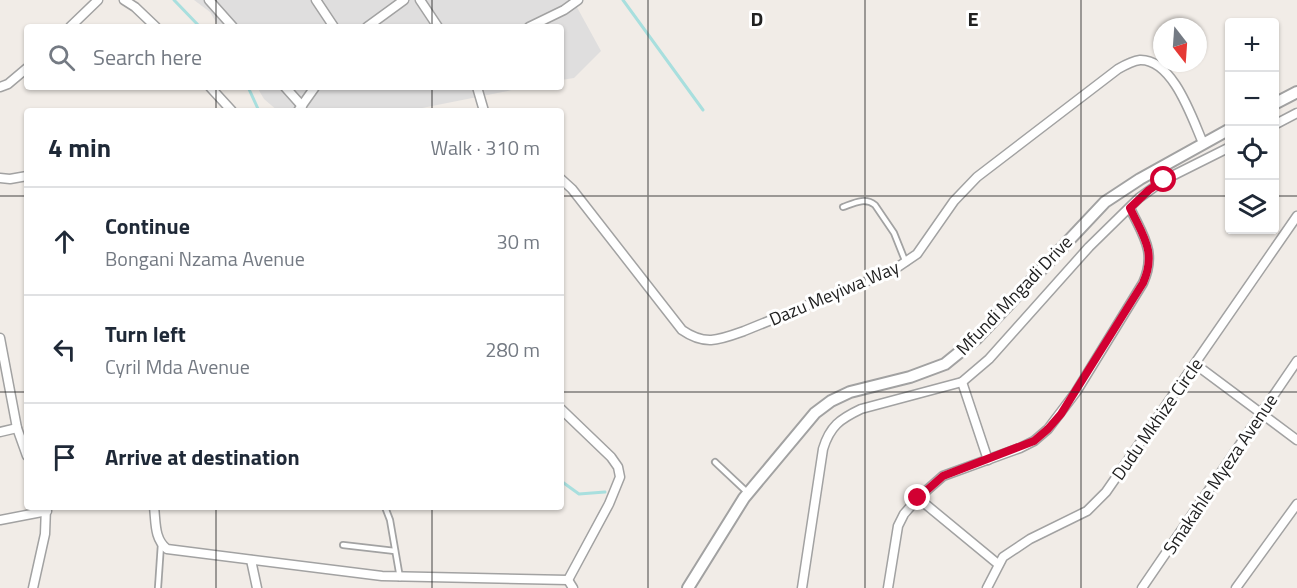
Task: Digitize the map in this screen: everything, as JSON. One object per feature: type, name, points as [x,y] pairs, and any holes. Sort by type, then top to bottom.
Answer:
[{"type":"street","points":[[73,24],[98,0]]},
{"type":"street","points":[[124,0],[153,24]]},
{"type":"street","points":[[210,0],[230,24]]},
{"type":"street","points":[[316,0],[332,24]]},
{"type":"street","points":[[371,24],[404,0]]},
{"type":"street","points":[[420,0],[436,24]]},
{"type":"street","points":[[535,24],[564,10],[578,0]]},
{"type":"street","name":"Dazu Meyiwa Way","points":[[564,182],[678,325],[693,338],[707,340],[722,338],[892,271],[906,263],[917,254],[954,201],[976,177],[1118,69],[1131,62],[1149,61],[1160,66],[1175,84],[1203,143]]},
{"type":"street","points":[[0,87],[8,84],[24,71]]},
{"type":"street","points":[[213,90],[229,108]]},
{"type":"street","points":[[287,90],[299,108]]},
{"type":"street","points":[[301,108],[313,90]]},
{"type":"street","points":[[478,90],[483,108]]},
{"type":"street","points":[[1279,102],[1297,92]]},
{"type":"street","points":[[1279,122],[1297,113]]},
{"type":"street","name":"Mfundi Mngadi Drive","points":[[688,588],[748,493],[815,413],[831,401],[850,392],[910,377],[945,364],[977,338],[1105,202],[1118,192],[1225,132]]},
{"type":"street","points":[[802,588],[823,448],[827,435],[835,425],[846,416],[861,409],[962,382],[989,359],[1089,247],[1149,190],[1225,150]]},
{"type":"street","points":[[0,178],[24,176]]},
{"type":"street","points":[[888,588],[898,526],[904,514],[918,498],[943,476],[1034,441],[1048,429],[1076,392],[1143,283],[1150,260],[1142,233],[1130,208]]},
{"type":"street","name":"Dudu Mkhize Circle","points":[[987,588],[1003,557],[1022,543],[1087,511],[1106,492],[1297,216]]},
{"type":"street","points":[[0,338],[17,428],[24,448]]},
{"type":"street","name":"Smakahle Myeza Avenue","points":[[1142,588],[1297,361]]},
{"type":"street","points":[[1195,364],[1297,440]]},
{"type":"street","points":[[962,382],[988,460]]},
{"type":"street","points":[[564,412],[611,458],[618,467],[620,477],[609,504],[568,580]]},
{"type":"street","points":[[0,432],[17,428]]},
{"type":"street","points":[[918,498],[998,564]]},
{"type":"street","points":[[1236,588],[1297,504]]},
{"type":"street","points":[[0,520],[42,510]]},
{"type":"street","points":[[33,588],[45,534],[46,510]]},
{"type":"street","points":[[154,510],[157,532],[161,544],[167,549],[400,578],[568,580]]},
{"type":"street","points":[[251,561],[256,588]]},
{"type":"street","points":[[568,580],[573,588]]},
{"type":"lane","points":[[843,207],[861,201],[872,202],[894,233],[906,263]]},
{"type":"lane","points":[[715,462],[748,493]]},
{"type":"lane","points":[[386,510],[400,578]]},
{"type":"lane","points":[[158,588],[161,544]]},
{"type":"lane","points":[[343,545],[396,551]]},
{"type":"shaded area","points":[[194,0],[573,0],[601,51],[574,78],[564,80],[564,24],[217,24],[210,12]]},
{"type":"shaded area","points":[[259,90],[512,90],[422,108],[274,108],[264,99]]},
{"type":"waterway","points":[[174,0],[197,24]]},
{"type":"waterway","points":[[623,0],[703,110]]},
{"type":"waterway","points":[[249,90],[258,108]]},
{"type":"waterway","points":[[564,483],[579,494],[605,492]]},
{"type":"route","points":[[918,498],[943,476],[1034,441],[1061,414],[1143,283],[1150,260],[1148,248],[1130,208],[1149,190],[1164,180]]}]
